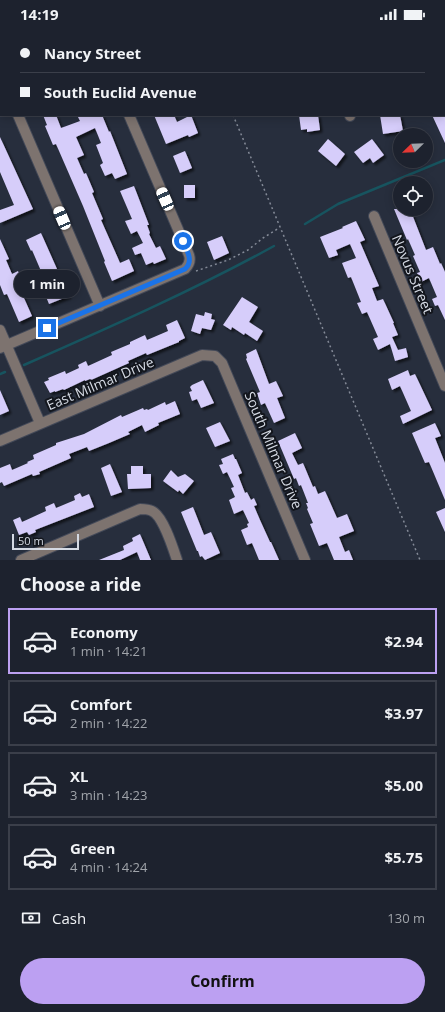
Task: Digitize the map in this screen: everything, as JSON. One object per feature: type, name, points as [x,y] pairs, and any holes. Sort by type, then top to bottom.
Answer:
[{"type":"street","points":[[18,116],[100,306]]},
{"type":"street","points":[[3,347],[100,306],[187,266],[189,255],[129,116]]},
{"type":"street","name":"Novus Street","points":[[374,216],[445,386]]},
{"type":"street","points":[[0,330],[3,347],[40,424]]},
{"type":"street","name":"East Milmar Drive","points":[[0,440],[202,355],[212,355]]},
{"type":"street","name":"South Milmar Drive","points":[[212,355],[219,359],[222,363],[305,560]]},
{"type":"street","points":[[20,560],[140,509],[152,510],[160,518],[178,560]]},
{"type":"path","points":[[233,116],[420,560]]},
{"type":"path","points":[[187,266],[198,271],[228,260],[248,250],[263,238],[280,228]]},
{"type":"building","points":[[43,116],[56,116],[61,128],[80,121],[78,116],[102,116],[127,174],[115,179],[112,173],[105,176],[100,165],[103,163],[96,145],[101,143],[95,128],[76,137],[84,155],[77,158],[84,174],[86,173],[94,192],[92,193],[103,219],[101,220],[120,263],[129,259],[134,271],[112,281],[83,206],[56,144],[53,145],[45,126],[47,125]]},
{"type":"building","points":[[154,116],[174,116],[177,122],[191,116],[198,133],[189,137],[188,135],[166,144]]},
{"type":"building","points":[[299,116],[318,116],[320,130],[307,132],[307,129],[301,130]]},
{"type":"building","points":[[380,116],[400,116],[402,128],[393,128],[393,132],[383,134]]},
{"type":"building","points":[[432,116],[445,116],[445,143]]},
{"type":"building","points":[[0,137],[33,209],[0,223],[0,210],[14,205],[0,172]]},
{"type":"building","points":[[328,139],[345,154],[336,166],[318,151]]},
{"type":"building","points":[[372,139],[384,155],[373,163],[370,158],[363,163],[354,152]]},
{"type":"building","points":[[185,151],[192,168],[180,173],[173,156]]},
{"type":"building","points":[[184,185],[195,185],[195,198],[184,198]]},
{"type":"building","points":[[134,186],[149,225],[147,225],[149,234],[156,248],[160,246],[166,259],[154,264],[153,262],[146,265],[141,253],[135,255],[132,248],[143,243],[137,231],[131,234],[125,221],[132,219],[120,191]]},
{"type":"building","points":[[397,216],[413,216],[426,250],[433,247],[440,264],[441,263],[445,272],[445,320],[438,305],[435,306],[432,299],[437,297],[429,278],[421,282],[417,273],[420,272],[413,256],[415,255],[408,239],[407,240]]},
{"type":"building","points":[[356,221],[365,240],[360,242],[379,286],[372,288],[377,301],[383,299],[394,323],[398,335],[392,337],[398,350],[406,348],[408,357],[395,361],[390,344],[378,350],[373,339],[378,337],[367,312],[362,314],[357,303],[361,302],[351,277],[348,278],[342,263],[356,258],[350,244],[336,250],[338,255],[329,258],[320,237]]},
{"type":"building","points":[[41,233],[61,278],[66,276],[71,288],[66,290],[69,296],[49,304],[42,287],[47,285],[32,250],[31,251],[26,240]]},
{"type":"building","points":[[222,236],[229,253],[214,260],[207,242]]},
{"type":"building","points":[[0,239],[9,259],[6,260],[12,274],[18,271],[25,287],[20,289],[32,316],[19,322],[7,294],[4,295],[0,285]]},
{"type":"building","points":[[242,297],[258,307],[249,322],[263,331],[257,341],[245,333],[244,335],[232,327],[231,330],[223,325]]},
{"type":"building","points":[[205,312],[212,314],[211,319],[215,320],[211,330],[202,328],[200,334],[191,331],[196,314],[204,316]]},
{"type":"building","points":[[177,320],[185,338],[179,342],[147,355],[146,353],[128,361],[129,363],[64,390],[50,393],[44,382],[49,380],[48,378],[65,371],[66,374],[79,368],[78,365],[86,361],[88,366],[112,355],[111,352],[130,344],[130,342],[145,335],[147,340],[168,331],[166,325]]},
{"type":"building","points":[[256,349],[269,384],[276,381],[283,396],[277,398],[285,418],[274,423],[265,403],[261,405],[257,393],[260,392],[246,359],[246,354]]},
{"type":"building","points":[[408,370],[410,376],[415,374],[432,410],[403,424],[400,416],[411,411],[400,386],[392,390],[388,379]]},
{"type":"building","points":[[203,380],[214,403],[201,408],[197,399],[192,401],[189,392],[192,391],[190,387],[192,385]]},
{"type":"building","points":[[0,390],[9,411],[0,415]]},
{"type":"building","points":[[175,401],[180,414],[158,423],[159,425],[145,432],[142,425],[128,432],[130,434],[89,451],[87,447],[69,454],[71,458],[39,472],[40,474],[33,476],[32,474],[4,486],[2,482],[0,483],[0,468],[10,464],[12,470],[28,463],[27,462],[34,459],[33,455],[56,445],[56,443],[84,434],[121,415],[122,417],[143,408],[144,410],[148,410],[165,402],[166,405]]},
{"type":"building","points":[[220,422],[230,441],[215,447],[206,428]]},
{"type":"building","points":[[435,423],[441,436],[435,438],[445,463],[445,500],[429,462],[425,463],[412,433]]},
{"type":"building","points":[[295,433],[302,448],[292,453],[298,465],[303,463],[313,487],[315,486],[318,494],[325,491],[337,518],[347,514],[354,531],[339,537],[345,552],[349,550],[353,560],[334,560],[327,543],[319,546],[310,524],[313,523],[307,509],[306,503],[308,503],[301,485],[299,486],[296,478],[294,479],[278,441]]},
{"type":"building","points":[[233,454],[242,473],[238,475],[245,493],[247,492],[251,500],[254,498],[257,505],[254,506],[279,560],[259,560],[252,543],[247,545],[241,530],[248,527],[247,524],[249,523],[243,510],[234,514],[229,500],[235,497],[231,488],[234,487],[227,472],[223,474],[219,465],[223,464],[221,459]]},
{"type":"building","points":[[110,464],[122,492],[111,496],[101,468]]},
{"type":"building","points":[[131,466],[143,466],[143,474],[151,474],[151,488],[128,489],[127,474],[131,474]]},
{"type":"building","points":[[171,470],[178,477],[185,474],[194,481],[183,494],[163,481]]},
{"type":"building","points":[[80,493],[82,497],[89,494],[94,507],[35,530],[36,532],[29,535],[27,532],[19,535],[13,520],[20,517],[22,522],[46,511],[45,507],[54,503],[56,508],[75,500],[74,496]]},
{"type":"building","points":[[193,507],[204,535],[211,532],[220,553],[205,560],[202,556],[200,557],[197,551],[181,512]]},
{"type":"building","points":[[445,508],[445,532],[436,512]]},
{"type":"building","points":[[140,534],[151,560],[140,560],[137,552],[120,560],[99,560],[124,550],[123,546],[133,541],[132,538]]},
{"type":"waterway","points":[[305,224],[338,204],[445,160]]},
{"type":"waterway","points":[[24,365],[119,323],[274,246]]},
{"type":"waterway","points":[[0,374],[5,372]]},
{"type":"route","points":[[47,328],[185,269],[190,263],[190,259],[183,241]]}]
